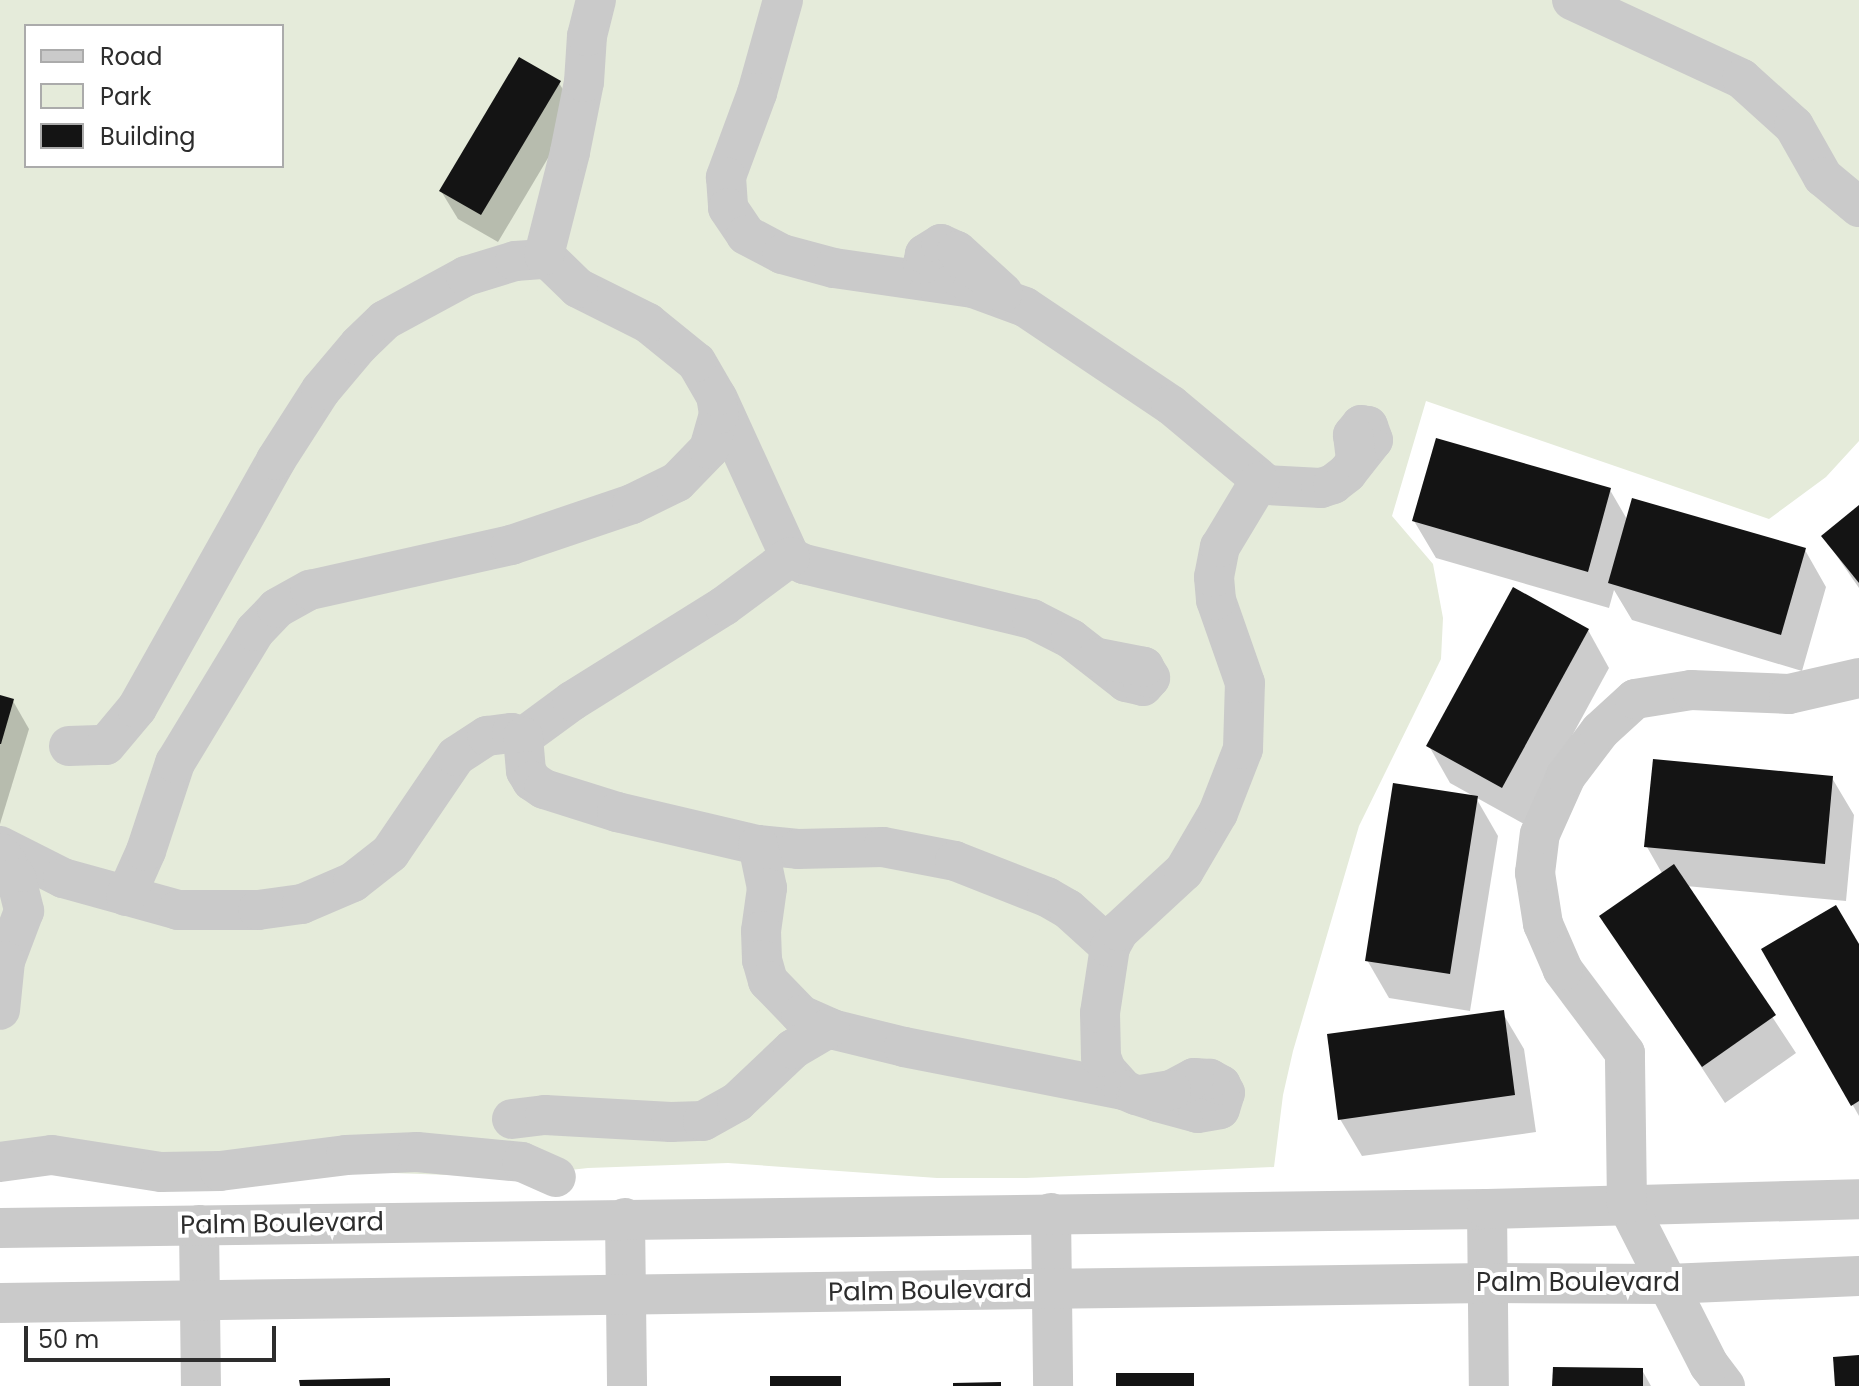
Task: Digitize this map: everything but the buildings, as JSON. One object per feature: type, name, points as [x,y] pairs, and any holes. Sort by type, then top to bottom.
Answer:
[{"type":"street","points":[[545,259],[573,138],[584,82],[587,36],[596,0]]},
{"type":"street","points":[[783,0],[757,93],[729,165],[725,198],[732,218],[754,241],[782,254],[834,268],[973,288],[1012,302],[1051,322],[1171,405],[1259,482],[1283,487],[1321,488],[1347,473],[1356,458]]},
{"type":"street","points":[[1572,0],[1742,79],[1794,126],[1823,177],[1859,207]]},
{"type":"street","points":[[69,746],[106,745],[137,708],[276,460],[321,390],[359,345],[385,320],[466,276],[515,261],[545,259],[578,288],[648,323],[696,362],[735,430],[790,557],[804,564],[1032,619],[1052,627],[1098,658]]},
{"type":"street","points":[[126,896],[146,851],[175,763],[255,631],[277,608],[310,590],[532,538],[656,492],[690,472],[709,449],[719,426],[716,396]]},
{"type":"street","points":[[758,845],[766,877],[762,960],[768,981],[790,1007],[829,1028],[964,1060],[1131,1093],[1106,1070],[1101,1057],[1100,1013],[1110,947],[1119,931],[1184,871],[1218,813],[1243,749],[1245,683],[1216,600],[1214,577],[1220,547],[1259,482]]},
{"type":"street","points":[[523,737],[572,701],[724,606],[790,557]]},
{"type":"street","points":[[1725,1386],[1709,1365],[1627,1204],[1625,1053],[1563,970],[1543,924],[1535,873],[1540,834],[1566,776],[1600,731],[1635,699],[1691,690],[1789,694],[1859,678]]},
{"type":"street","points":[[0,846],[63,878],[178,910],[284,908],[326,896],[363,875],[390,853],[456,756],[487,736],[512,733],[523,737]]},
{"type":"street","points":[[523,737],[526,771],[532,781],[544,789],[617,812],[758,845],[798,849],[861,845],[895,848],[966,864],[1001,876],[1068,909],[1110,947]]},
{"type":"street","points":[[0,853],[16,878],[23,907]]},
{"type":"street","points":[[0,1010],[5,961],[20,925],[23,907],[34,889],[63,878]]},
{"type":"street","points":[[512,1119],[545,1115],[703,1121],[737,1102],[793,1049],[829,1028]]},
{"type":"street","points":[[0,1162],[44,1155],[161,1172],[220,1171],[346,1155],[417,1152],[522,1162],[556,1177]]},
{"type":"street","name":"Palm Boulevard","points":[[0,1228],[1487,1209],[1859,1199]]},
{"type":"street","points":[[1487,1209],[1489,1386]]},
{"type":"street","points":[[1051,1213],[1053,1386]]},
{"type":"street","points":[[625,1218],[627,1386]]},
{"type":"street","points":[[199,1225],[201,1386]]},
{"type":"street","name":"Palm Boulevard","points":[[0,1303],[1488,1283],[1668,1284],[1859,1276]]},
{"type":"green space","points":[[0,0],[1859,0],[1859,441],[1826,477],[1769,519],[1426,401],[1392,516],[1433,564],[1443,618],[1441,659],[1359,826],[1293,1051],[1283,1095],[1274,1167],[1026,1178],[937,1178],[728,1163],[588,1168],[508,1177],[362,1172],[0,1174]]}]
